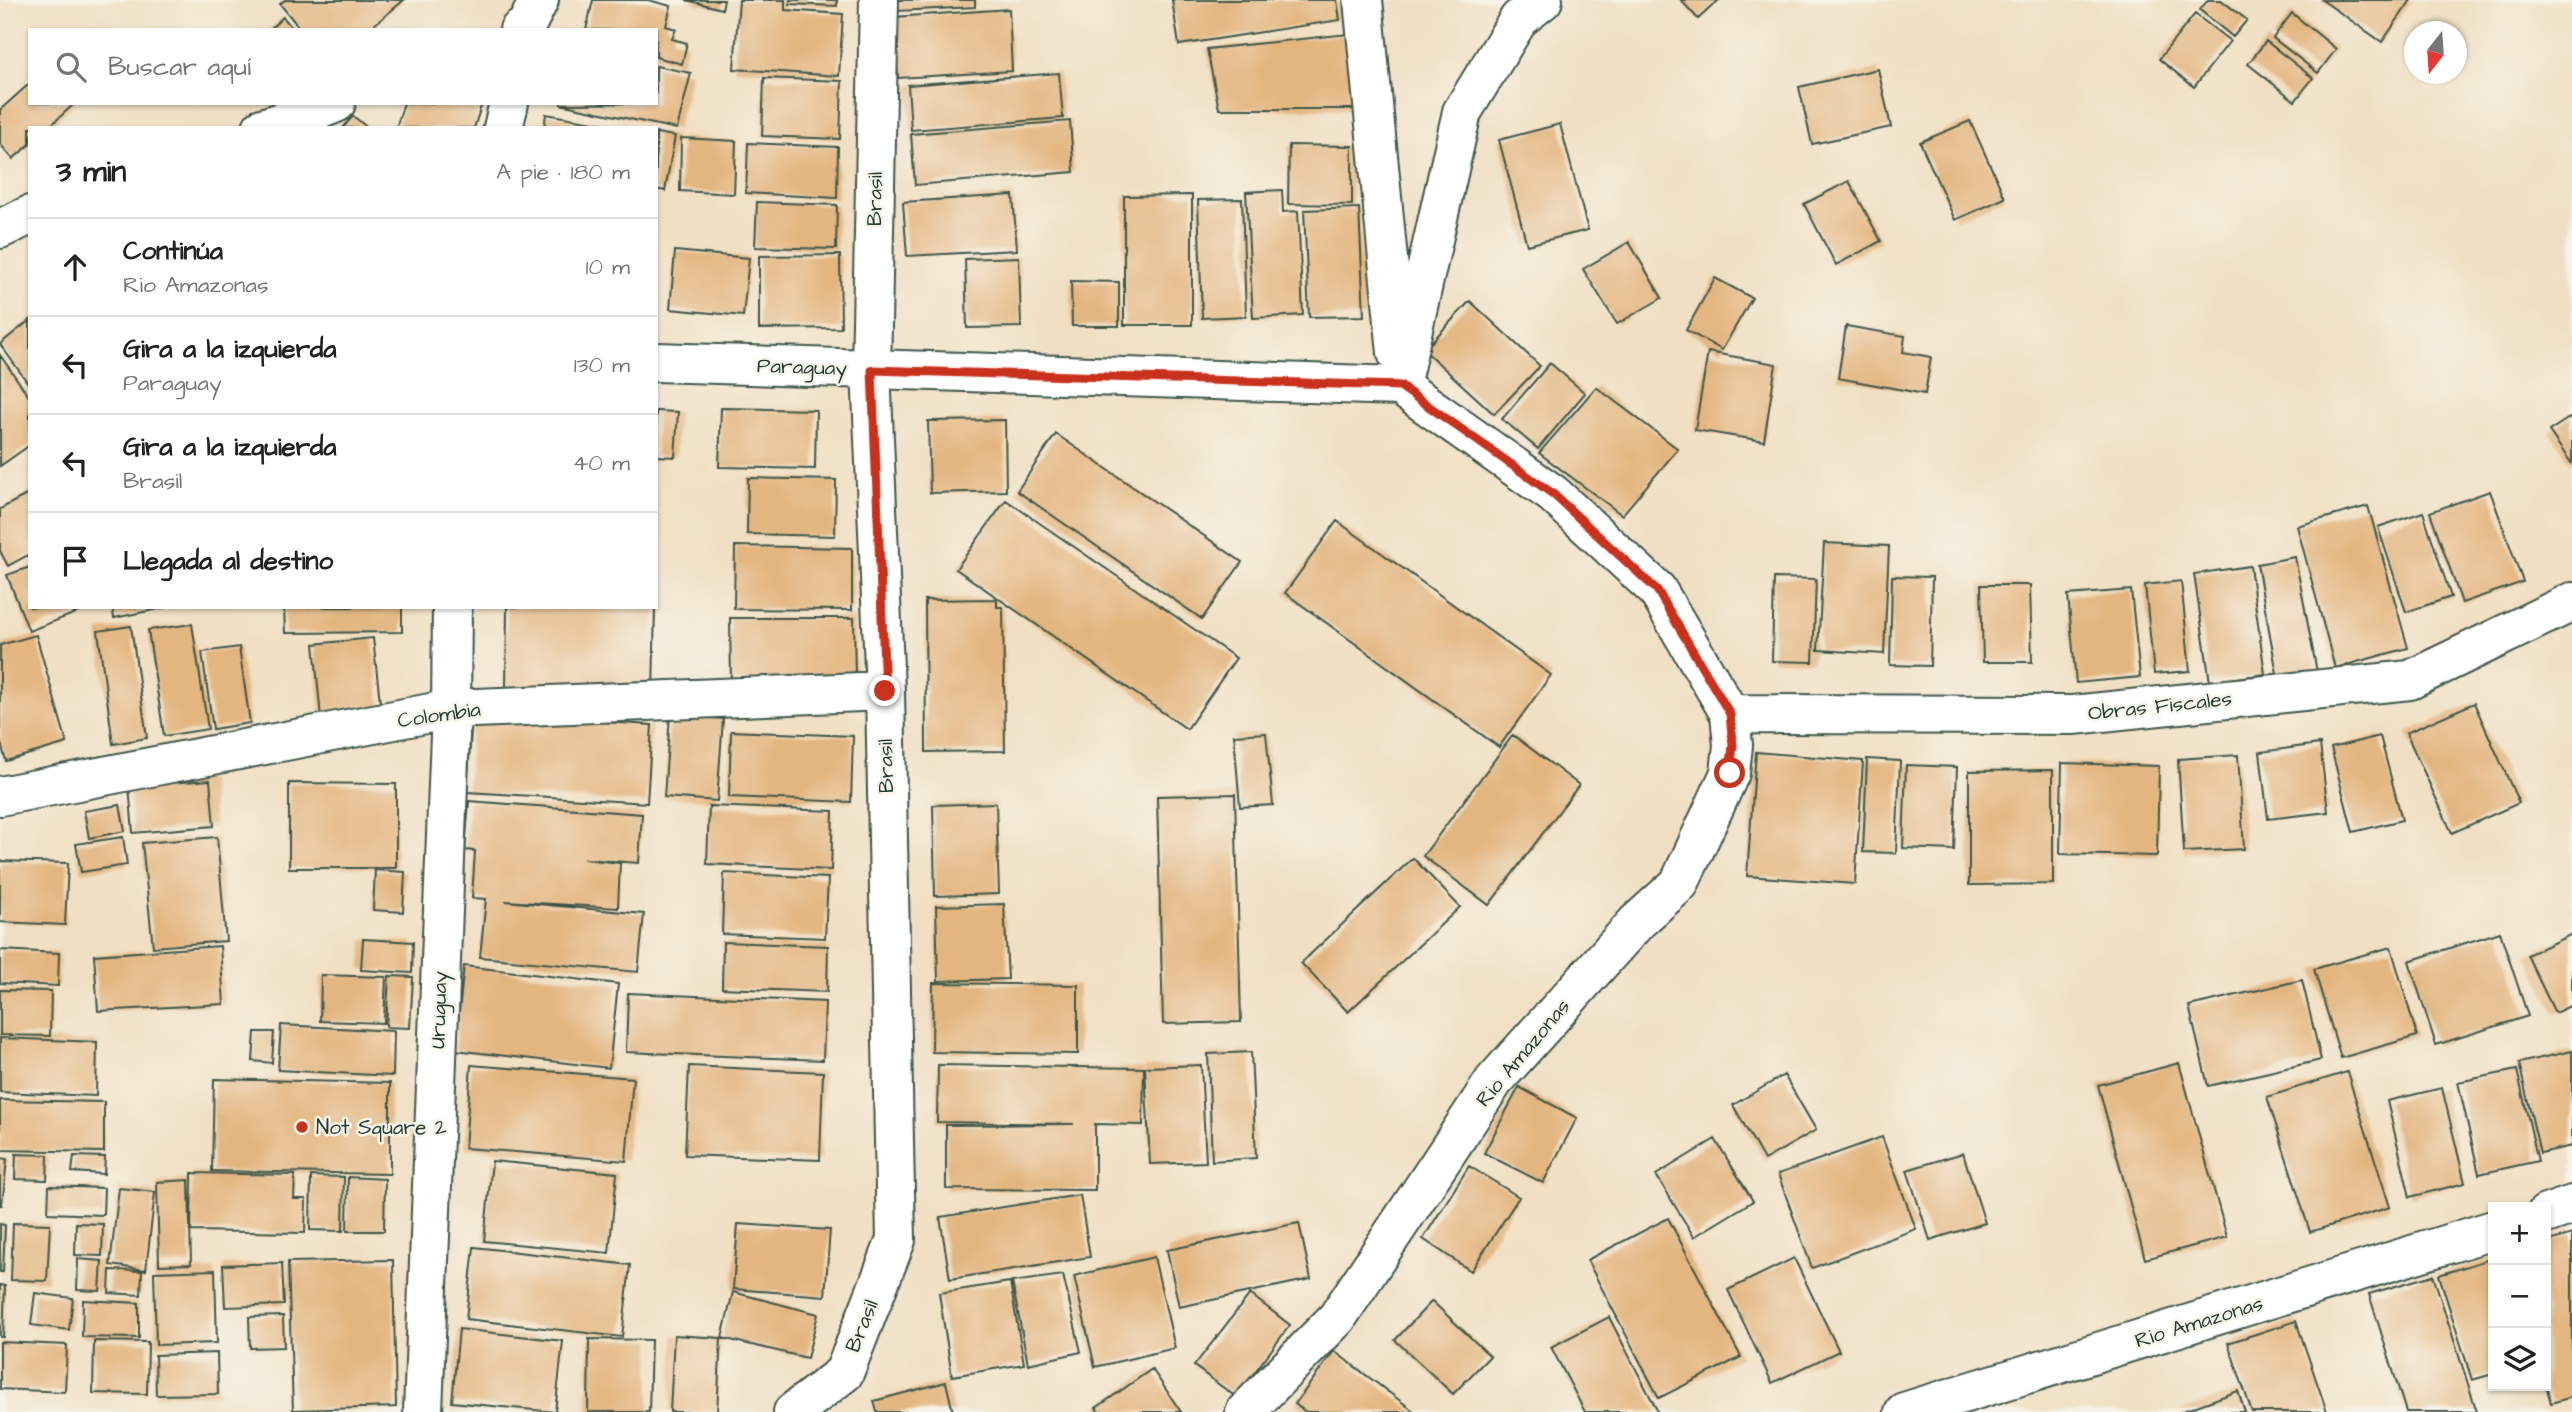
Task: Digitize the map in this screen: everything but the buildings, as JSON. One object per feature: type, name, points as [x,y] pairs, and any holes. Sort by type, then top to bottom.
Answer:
[{"type":"street","name":"Brasil","points":[[793,1412],[844,1373],[896,1240],[885,691],[872,370],[879,0]]},
{"type":"street","points":[[1363,0],[1400,386],[1553,494],[1657,590],[1730,714]]},
{"type":"street","points":[[1400,386],[1462,112],[1519,19],[1543,0]]},
{"type":"street","points":[[269,126],[331,105]]},
{"type":"street","points":[[503,126],[509,105]]},
{"type":"street","points":[[0,229],[28,216]]},
{"type":"street","name":"Paraguay","points":[[658,362],[1400,386]]},
{"type":"street","name":"Obras Fiscales","points":[[1730,714],[2073,715],[2410,680],[2572,602]]},
{"type":"street","name":"Uruguay","points":[[423,1412],[451,709],[452,609]]},
{"type":"street","name":"Colombia","points":[[0,796],[451,709],[885,691]]},
{"type":"street","name":"Rio Amazonas","points":[[1245,1412],[1337,1318],[1494,1081],[1637,922],[1679,884],[1730,773],[1733,745],[1730,714]]},
{"type":"street","points":[[2551,1211],[2572,1205]]},
{"type":"street","name":"Rio Amazonas","points":[[1904,1412],[2488,1232]]},
{"type":"place","name":"Not Square 2","points":[[302,1127]]},
{"type":"route","points":[[885,691],[872,370],[1400,386],[1553,494],[1657,590],[1730,714],[1733,745],[1730,773]]}]
